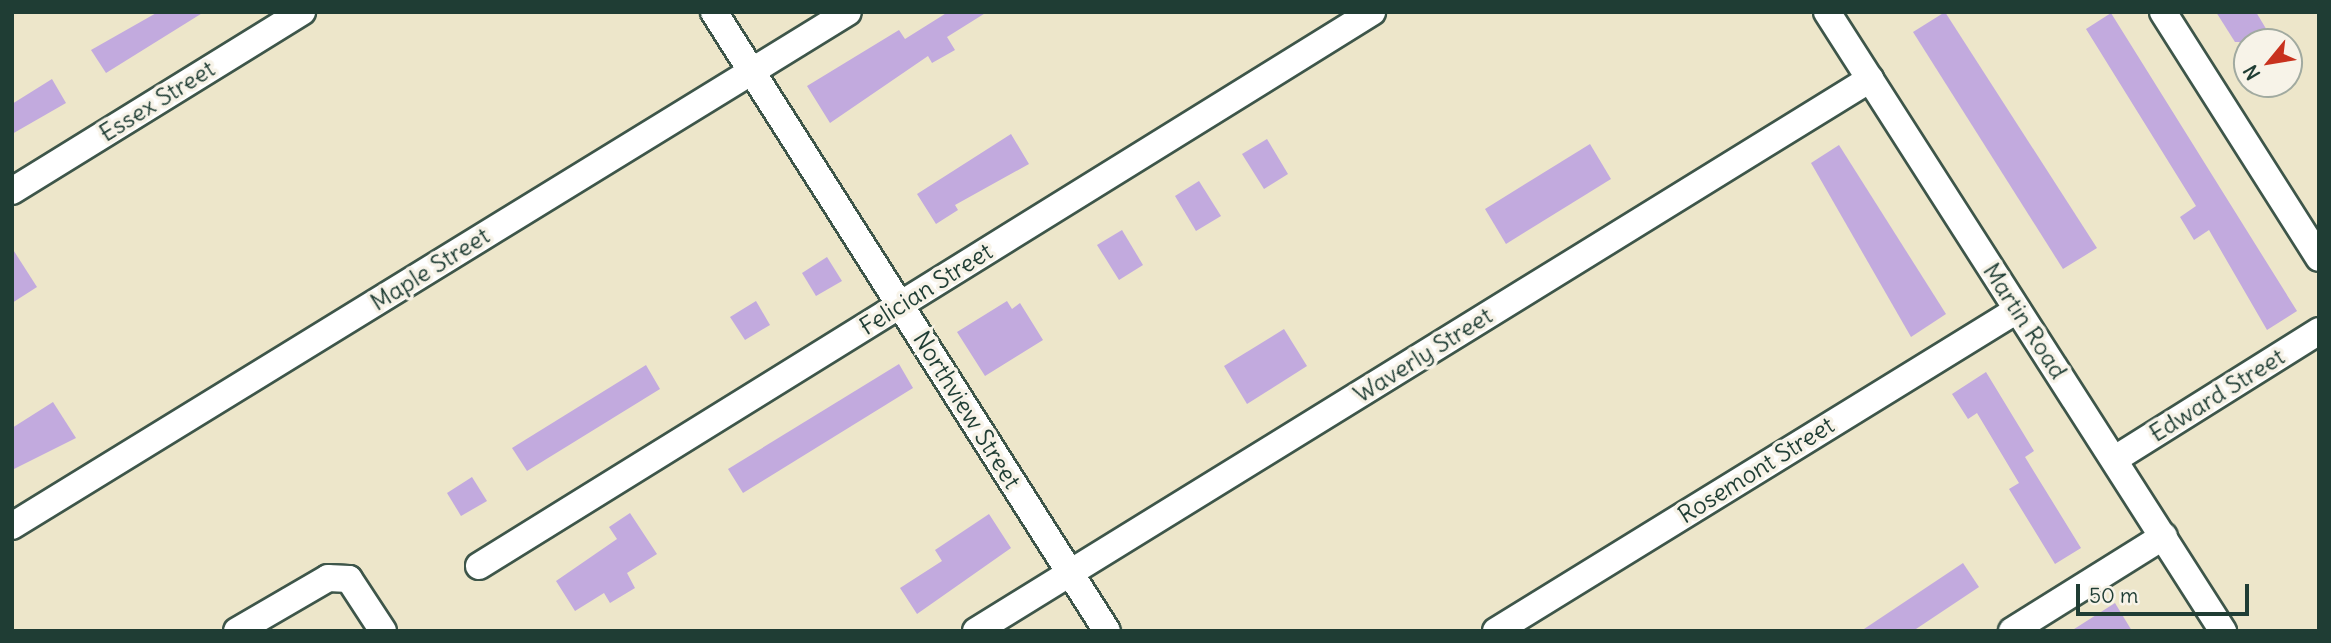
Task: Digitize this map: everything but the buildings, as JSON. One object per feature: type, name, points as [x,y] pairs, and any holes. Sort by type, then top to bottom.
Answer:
[{"type":"street","name":"Essex Street","points":[[12,191],[302,12]]},
{"type":"street","name":"Northview Street","points":[[714,12],[1107,631]]},
{"type":"street","name":"Maple Street","points":[[12,526],[848,12]]},
{"type":"street","name":"Felician Street","points":[[479,566],[1372,12]]},
{"type":"street","name":"Martin Road","points":[[1828,12],[2222,631]]},
{"type":"street","points":[[2163,12],[2319,258]]},
{"type":"street","name":"Waverly Street","points":[[976,631],[1870,79]]},
{"type":"street","name":"Rosemont Street","points":[[1496,631],[2017,310]]},
{"type":"street","name":"Edward Street","points":[[2115,459],[2319,331]]},
{"type":"street","points":[[2011,631],[2164,536]]},
{"type":"street","points":[[237,631],[328,578],[349,579],[383,631]]}]
